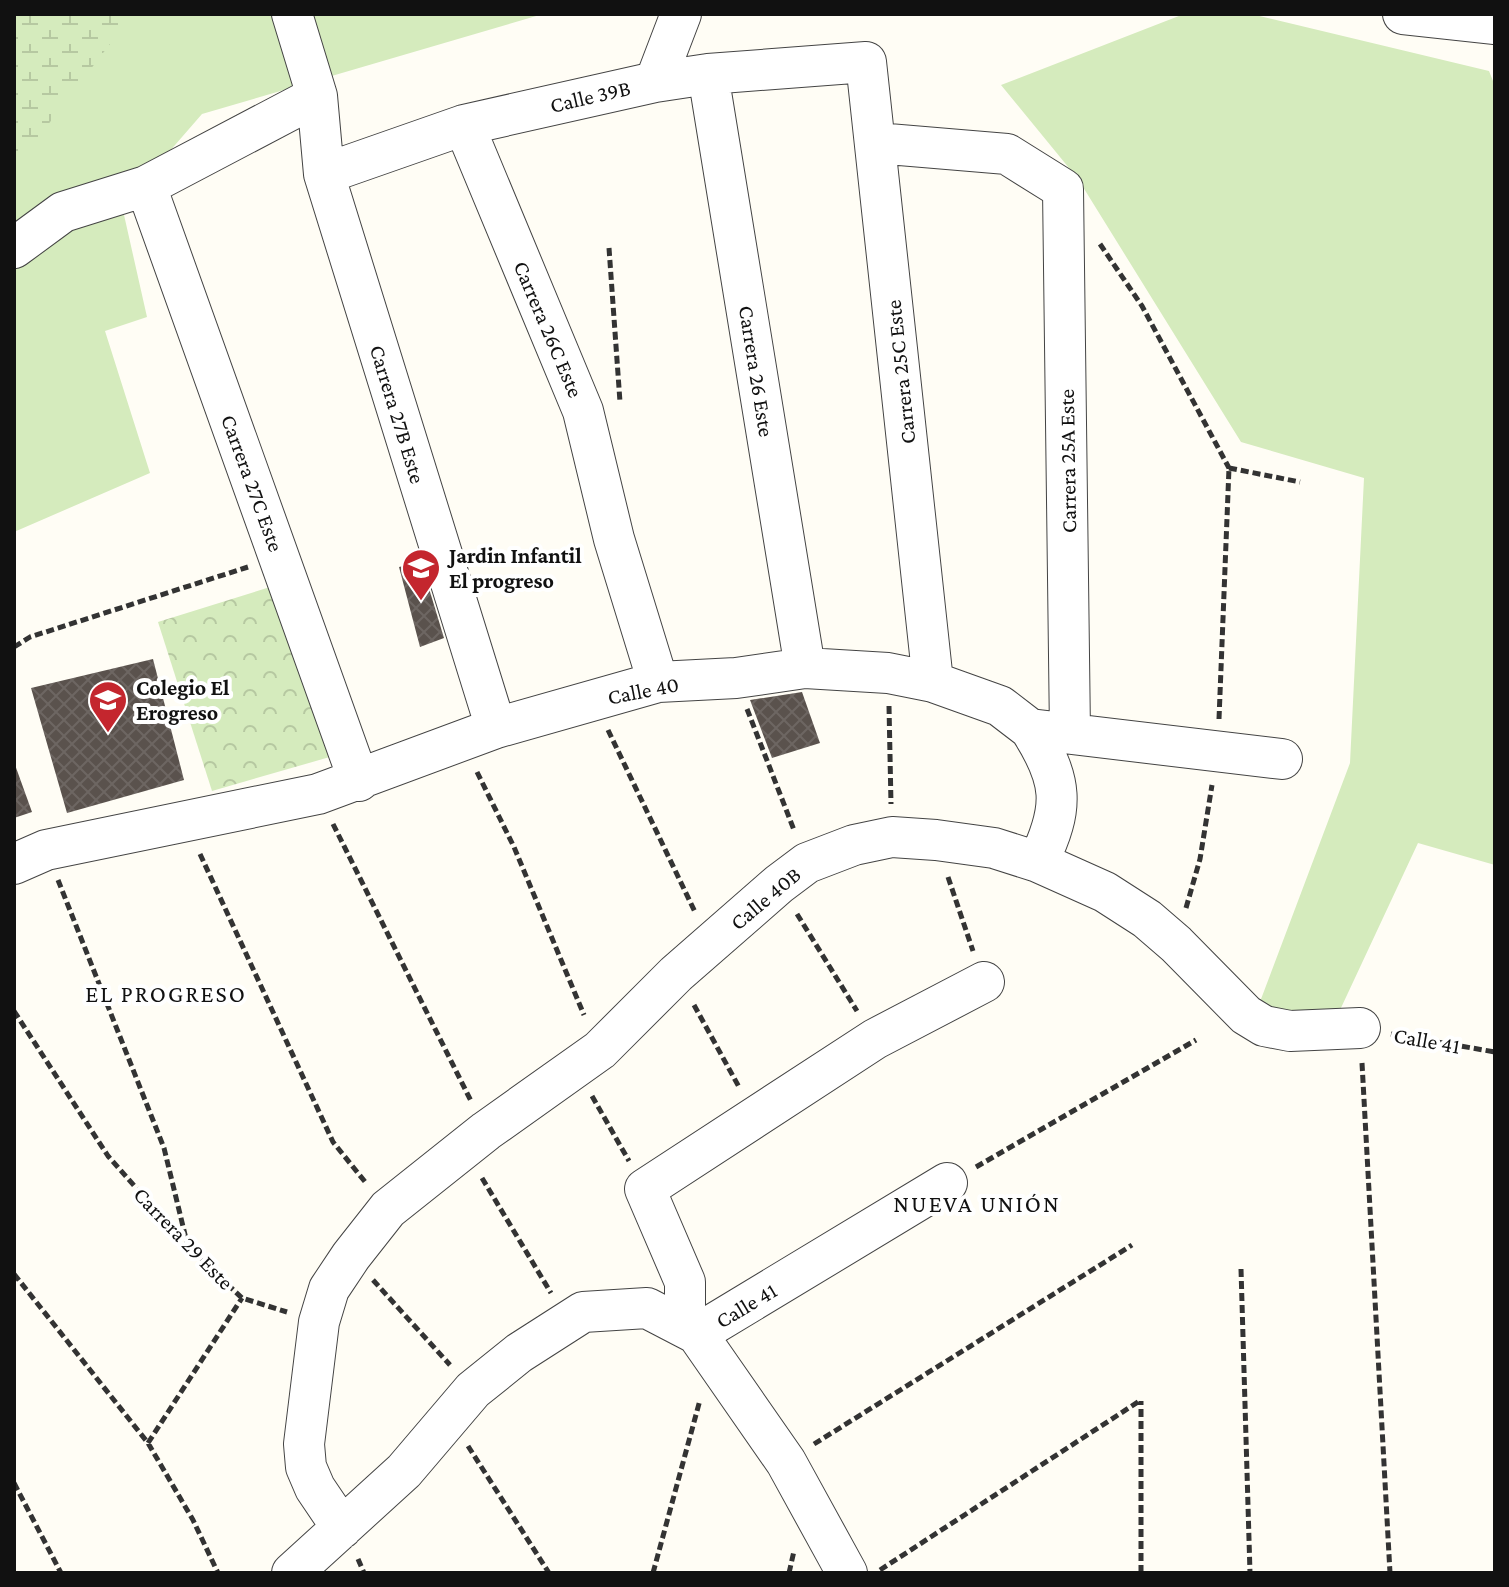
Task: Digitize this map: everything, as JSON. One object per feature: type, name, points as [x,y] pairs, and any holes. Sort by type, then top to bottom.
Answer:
[{"type":"street","name":"Carrera 27B Este","points":[[292,14],[317,96],[324,174],[479,735]]},
{"type":"street","points":[[655,82],[681,14]]},
{"type":"street","points":[[1403,14],[1495,24]]},
{"type":"street","name":"Calle 39B","points":[[324,174],[464,125],[655,82],[708,74],[866,62]]},
{"type":"street","name":"Carrera 25C Este","points":[[866,62],[933,682]]},
{"type":"street","name":"Carrera 26 Este","points":[[708,74],[805,668]]},
{"type":"street","points":[[14,248],[63,212],[146,186],[317,96]]},
{"type":"street","name":"Carrera 26C Este","points":[[464,125],[583,411],[614,539],[658,682]]},
{"type":"street","name":"Carrera 25A Este","points":[[876,143],[1007,154],[1063,189],[1070,733]]},
{"type":"street","name":"Carrera 27C Este","points":[[146,186],[359,781]]},
{"type":"street","name":"Calle 40","points":[[30,857],[184,820],[318,794],[479,735],[658,682],[736,678],[805,668],[888,673],[933,682],[1000,706],[1030,729]]},
{"type":"street","points":[[1030,729],[1282,759]]},
{"type":"street","points":[[1030,729],[1049,759],[1057,793],[1054,829],[1038,862]]},
{"type":"street","name":"Calle 40B","points":[[319,1322],[329,1289],[388,1209],[475,1140],[588,1059],[676,974],[793,874],[854,845],[892,837],[936,840],[994,848],[1038,862],[1105,892],[1147,919],[1246,1015],[1264,1026],[1290,1031],[1360,1028]]},
{"type":"street","points":[[847,1573],[786,1462],[698,1339],[685,1282],[645,1189],[875,1039],[984,982]]},
{"type":"street","name":"Calle 41","points":[[292,1573],[404,1471],[461,1403],[519,1353],[583,1312],[647,1308],[698,1339],[947,1183]]},
{"type":"street","points":[[319,1322],[304,1444],[306,1467],[315,1488],[342,1528]]},
{"type":"path","points":[[1098,241],[1142,306],[1229,468],[1217,751],[1200,859],[1176,944]]},
{"type":"path","points":[[1229,468],[1300,482]]},
{"type":"path","points":[[14,647],[30,637],[279,556]]},
{"type":"path","points":[[888,673],[892,837]]},
{"type":"path","points":[[736,678],[793,874],[875,1039]]},
{"type":"path","points":[[594,700],[711,944]]},
{"type":"path","points":[[479,735],[514,847],[588,1059],[645,1189]]},
{"type":"path","points":[[318,794],[475,1140],[568,1322]]},
{"type":"path","points":[[184,820],[333,1142],[388,1209]]},
{"type":"path","points":[[936,840],[984,982]]},
{"type":"path","points":[[30,857],[164,1148],[189,1248]]},
{"type":"path","points":[[676,974],[755,1116]]},
{"type":"path","name":"Carrera 29 Este","points":[[14,1011],[108,1156],[189,1248],[242,1298],[319,1322]]},
{"type":"path","points":[[1360,1028],[1390,1573]]},
{"type":"path","name":"Calle 41","points":[[1360,1028],[1495,1052]]},
{"type":"path","points":[[947,1183],[1196,1040]]},
{"type":"path","points":[[786,1462],[1132,1245]]},
{"type":"path","points":[[351,1256],[461,1403],[549,1573]]},
{"type":"path","points":[[1241,1269],[1250,1573]]},
{"type":"path","points":[[14,1274],[148,1443],[193,1520],[218,1573]]},
{"type":"path","points":[[148,1443],[242,1298]]},
{"type":"path","points":[[653,1573],[698,1339]]},
{"type":"path","points":[[876,1573],[1141,1400],[1141,1571],[1134,1573]]},
{"type":"path","points":[[14,1483],[61,1573]]},
{"type":"green space","points":[[14,14],[543,14],[202,114],[122,206],[147,317],[105,331],[150,473],[14,532]]},
{"type":"green space","points":[[14,14],[133,14],[14,169]]},
{"type":"green space","points":[[1184,14],[1251,14],[1489,71],[1495,86],[1495,865],[1418,843],[1333,1025],[1255,1015],[1350,763],[1364,478],[1241,442],[1078,179],[1001,85]]},
{"type":"green space","points":[[283,583],[347,752],[212,791],[158,622]]},
{"type":"building","name":"Jardin Infantil El progreso","points":[[421,562],[444,638],[420,647],[399,567]]},
{"type":"building","name":"Colegio El Erogreso","points":[[153,659],[184,780],[67,813],[31,688]]},
{"type":"building","points":[[802,692],[820,743],[772,758],[750,700]]},
{"type":"building","points":[[14,762],[32,812],[14,818]]},
{"type":"place","name":"Jardin Infantil El progreso","points":[[421,602]]},
{"type":"place","name":"Colegio El Erogreso","points":[[108,734]]},
{"type":"district","name":"EL PROGRESO","points":[[166,994]]},
{"type":"district","name":"NUEVA UNIÓN","points":[[977,1204]]}]
